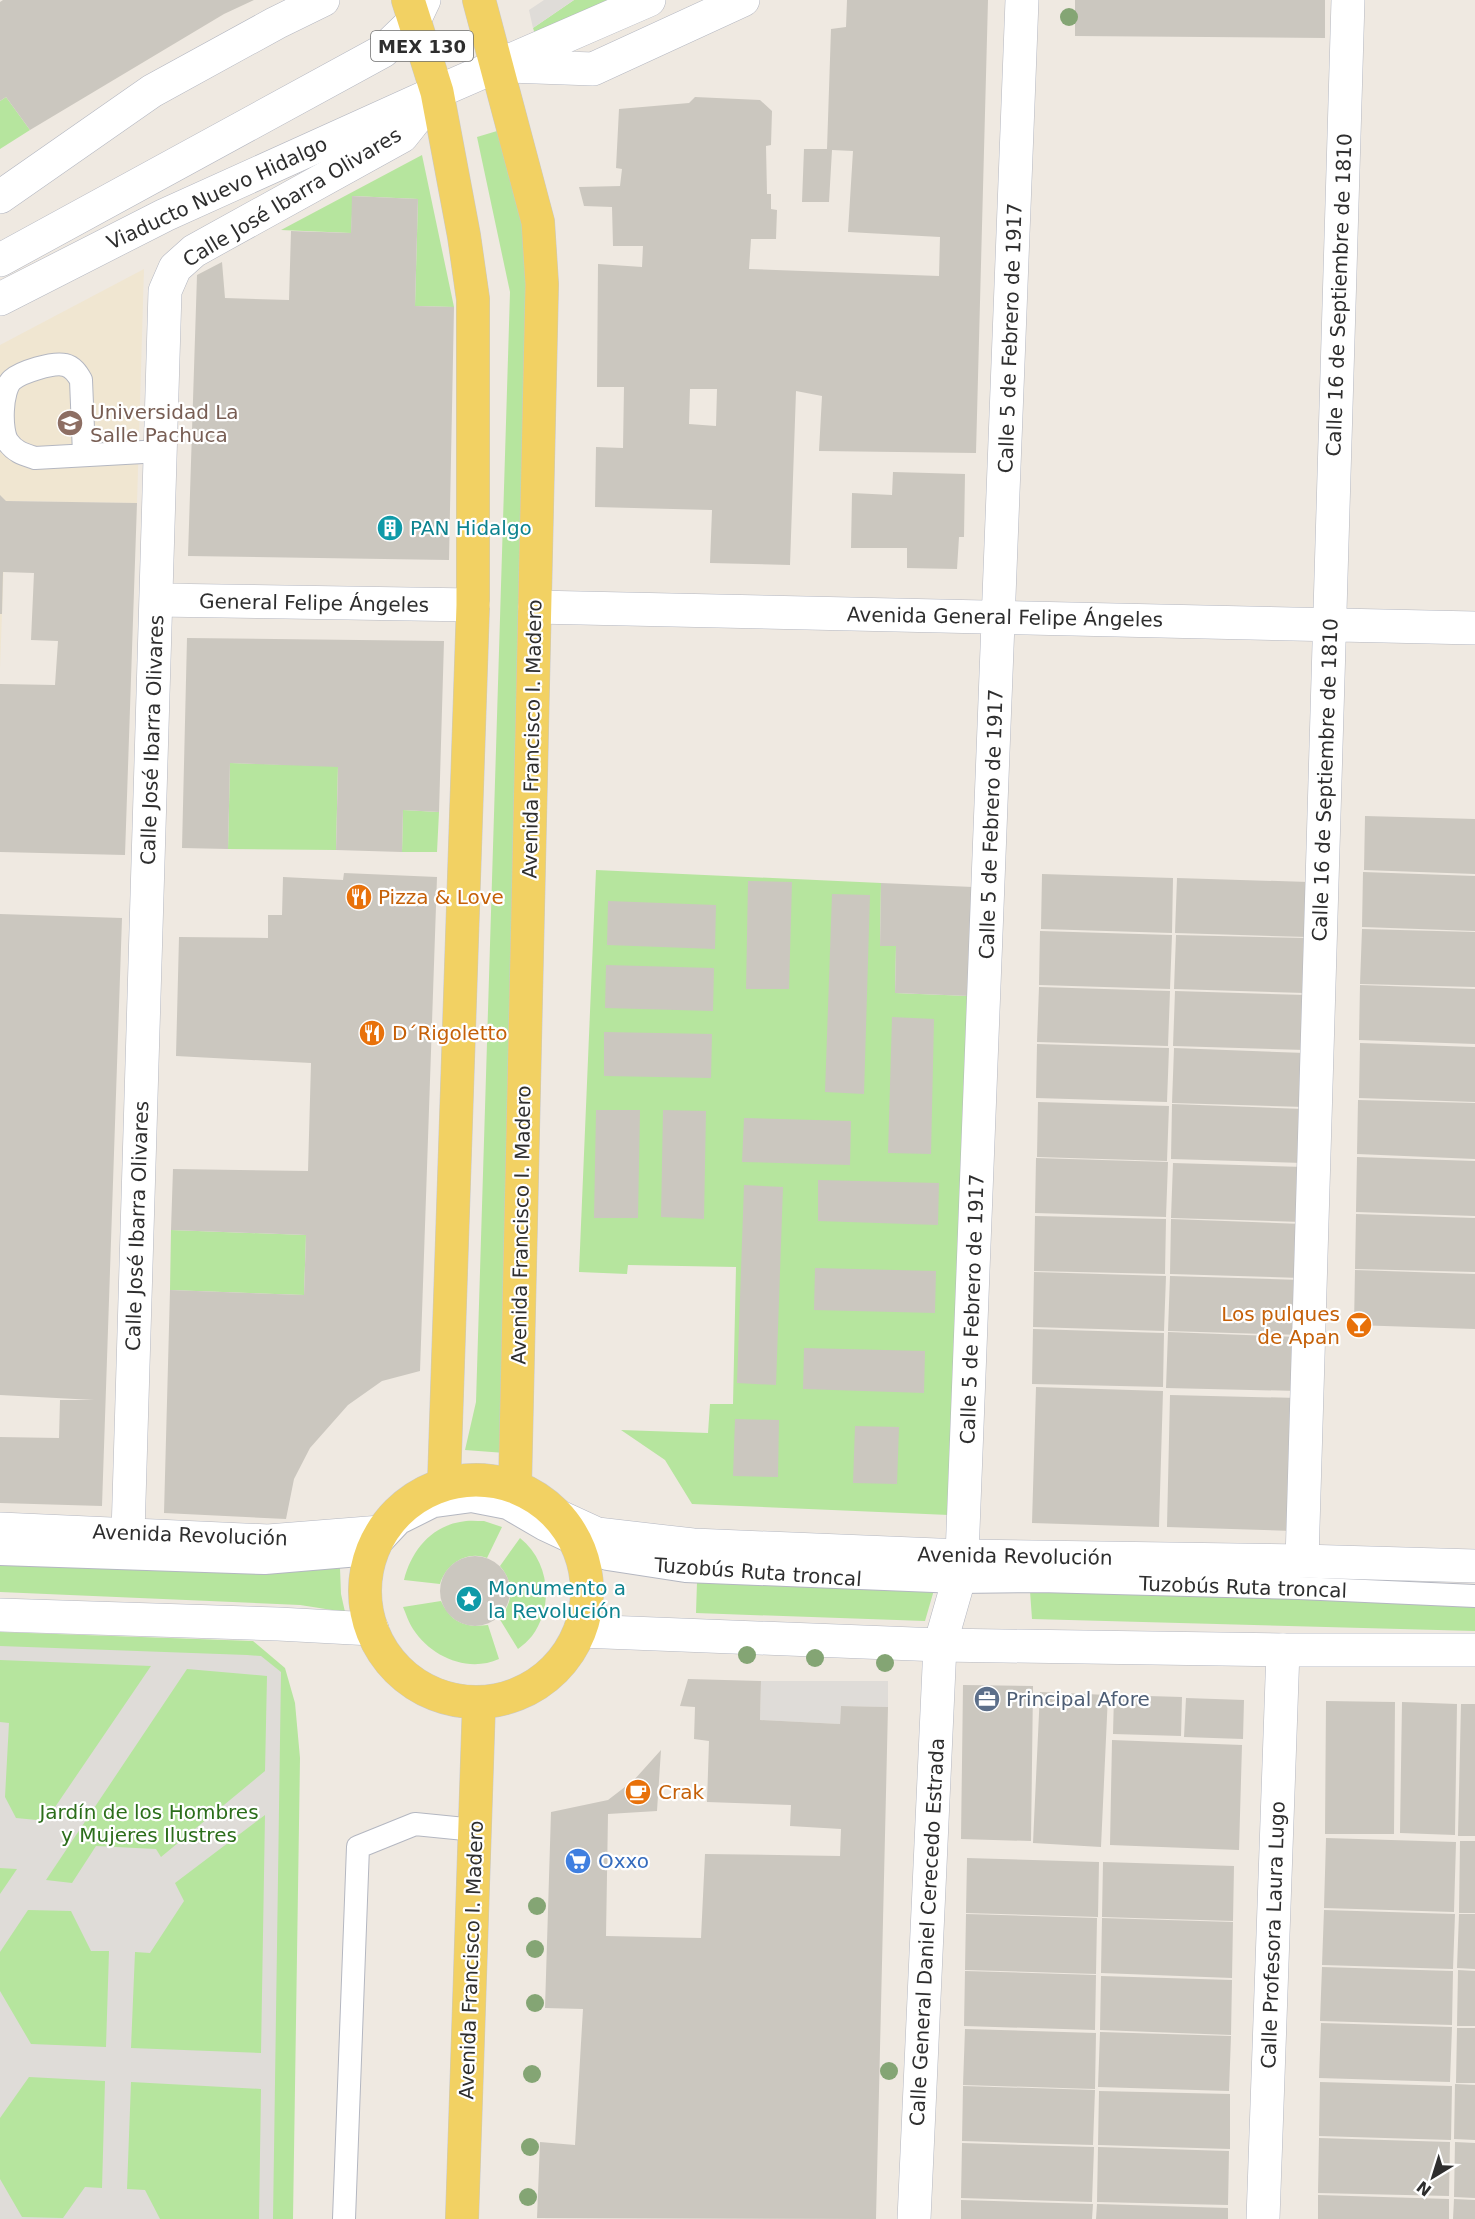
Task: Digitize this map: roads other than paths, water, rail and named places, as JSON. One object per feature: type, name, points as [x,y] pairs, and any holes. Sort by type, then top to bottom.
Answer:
[{"type":"main road","name":"Avenida Francisco I. Madero","points":[[479,0],[538,222],[542,284],[516,1486]]},
{"type":"main road","name":"MEX 130","points":[[416,7],[437,92]]},
{"type":"main road","points":[[437,92],[464,236],[473,299],[473,605],[444,1483]]},
{"type":"main road","points":[[480,1479],[516,1486],[540,1499],[567,1530],[586,1574],[588,1601],[580,1631],[565,1659],[543,1681],[515,1695],[488,1702],[461,1701],[435,1694],[408,1679],[386,1656],[372,1629],[366,1605],[365,1581],[376,1543],[397,1511],[419,1494],[444,1483],[480,1479]]},
{"type":"main road","name":"Avenida Francisco I. Madero","points":[[462,2219],[479,1701]]},
{"type":"street","points":[[0,197],[152,91],[323,0]]},
{"type":"street","name":"Viaducto Nuevo Hidalgo","points":[[0,299],[165,215],[437,92],[650,0]]},
{"type":"street","points":[[497,66],[593,69],[743,0]]},
{"type":"street","name":"Calle 5 de Febrero de 1917","points":[[940,1645],[960,1569],[1000,617],[1022,0]]},
{"type":"street","name":"Calle 16 de Septiembre de 1810","points":[[1302,1561],[1348,0]]},
{"type":"street","points":[[0,260],[383,51],[416,7]]},
{"type":"street","name":"Calle José Ibarra Olivares","points":[[128,1534],[165,291],[175,268],[194,251],[402,136],[437,92]]},
{"type":"street","name":"General Felipe Ángeles","points":[[156,600],[473,605]]},
{"type":"street","name":"Avenida General Felipe Ángeles","points":[[535,607],[1475,628]]},
{"type":"street","name":"Avenida Revolución","points":[[0,1529],[268,1541],[376,1543]]},
{"type":"street","name":"Avenida Revolución","points":[[567,1530],[636,1540],[960,1569],[1302,1561],[1475,1566]]},
{"type":"street","points":[[0,1615],[372,1629]]},
{"type":"street","points":[[580,1631],[940,1645],[1475,1650]]},
{"type":"street","name":"Calle General Daniel Cerecedo Estrada","points":[[914,2219],[940,1645]]},
{"type":"street","name":"Calle Profesora Laura Lugo","points":[[1263,2219],[1283,1650]]},
{"type":"lane","points":[[84,454],[81,380],[76,371],[65,365],[48,365],[11,381],[4,393],[3,413],[5,439],[16,452],[34,458],[160,451]]},
{"type":"lane","points":[[0,1554],[265,1563],[376,1543],[400,1523],[434,1506],[471,1501],[507,1508],[543,1530],[567,1530]]},
{"type":"lane","name":"Tuzobús Ruta troncal","points":[[960,1569],[1064,1582],[1299,1588],[1475,1596]]},
{"type":"lane","points":[[344,2219],[358,1847],[415,1824],[475,1830]]},
{"type":"place","name":"Universidad La Salle Pachuca","points":[[70,423]]},
{"type":"place","name":"PAN Hidalgo","points":[[390,528]]},
{"type":"place","name":"Pizza & Love","points":[[359,897]]},
{"type":"place","name":"D´Rigoletto","points":[[372,1033]]},
{"type":"place","name":"Los pulques de Apan","points":[[1359,1325]]},
{"type":"place","name":"Monumento a la Revolución","points":[[469,1599]]},
{"type":"place","name":"Principal Afore","points":[[987,1699]]},
{"type":"place","name":"Crak","points":[[638,1792]]},
{"type":"place","name":"Oxxo","points":[[578,1861]]},
{"type":"park label","name":"Jardín de los Hombres y Mujeres Ilustres","points":[[149,1824]]}]
